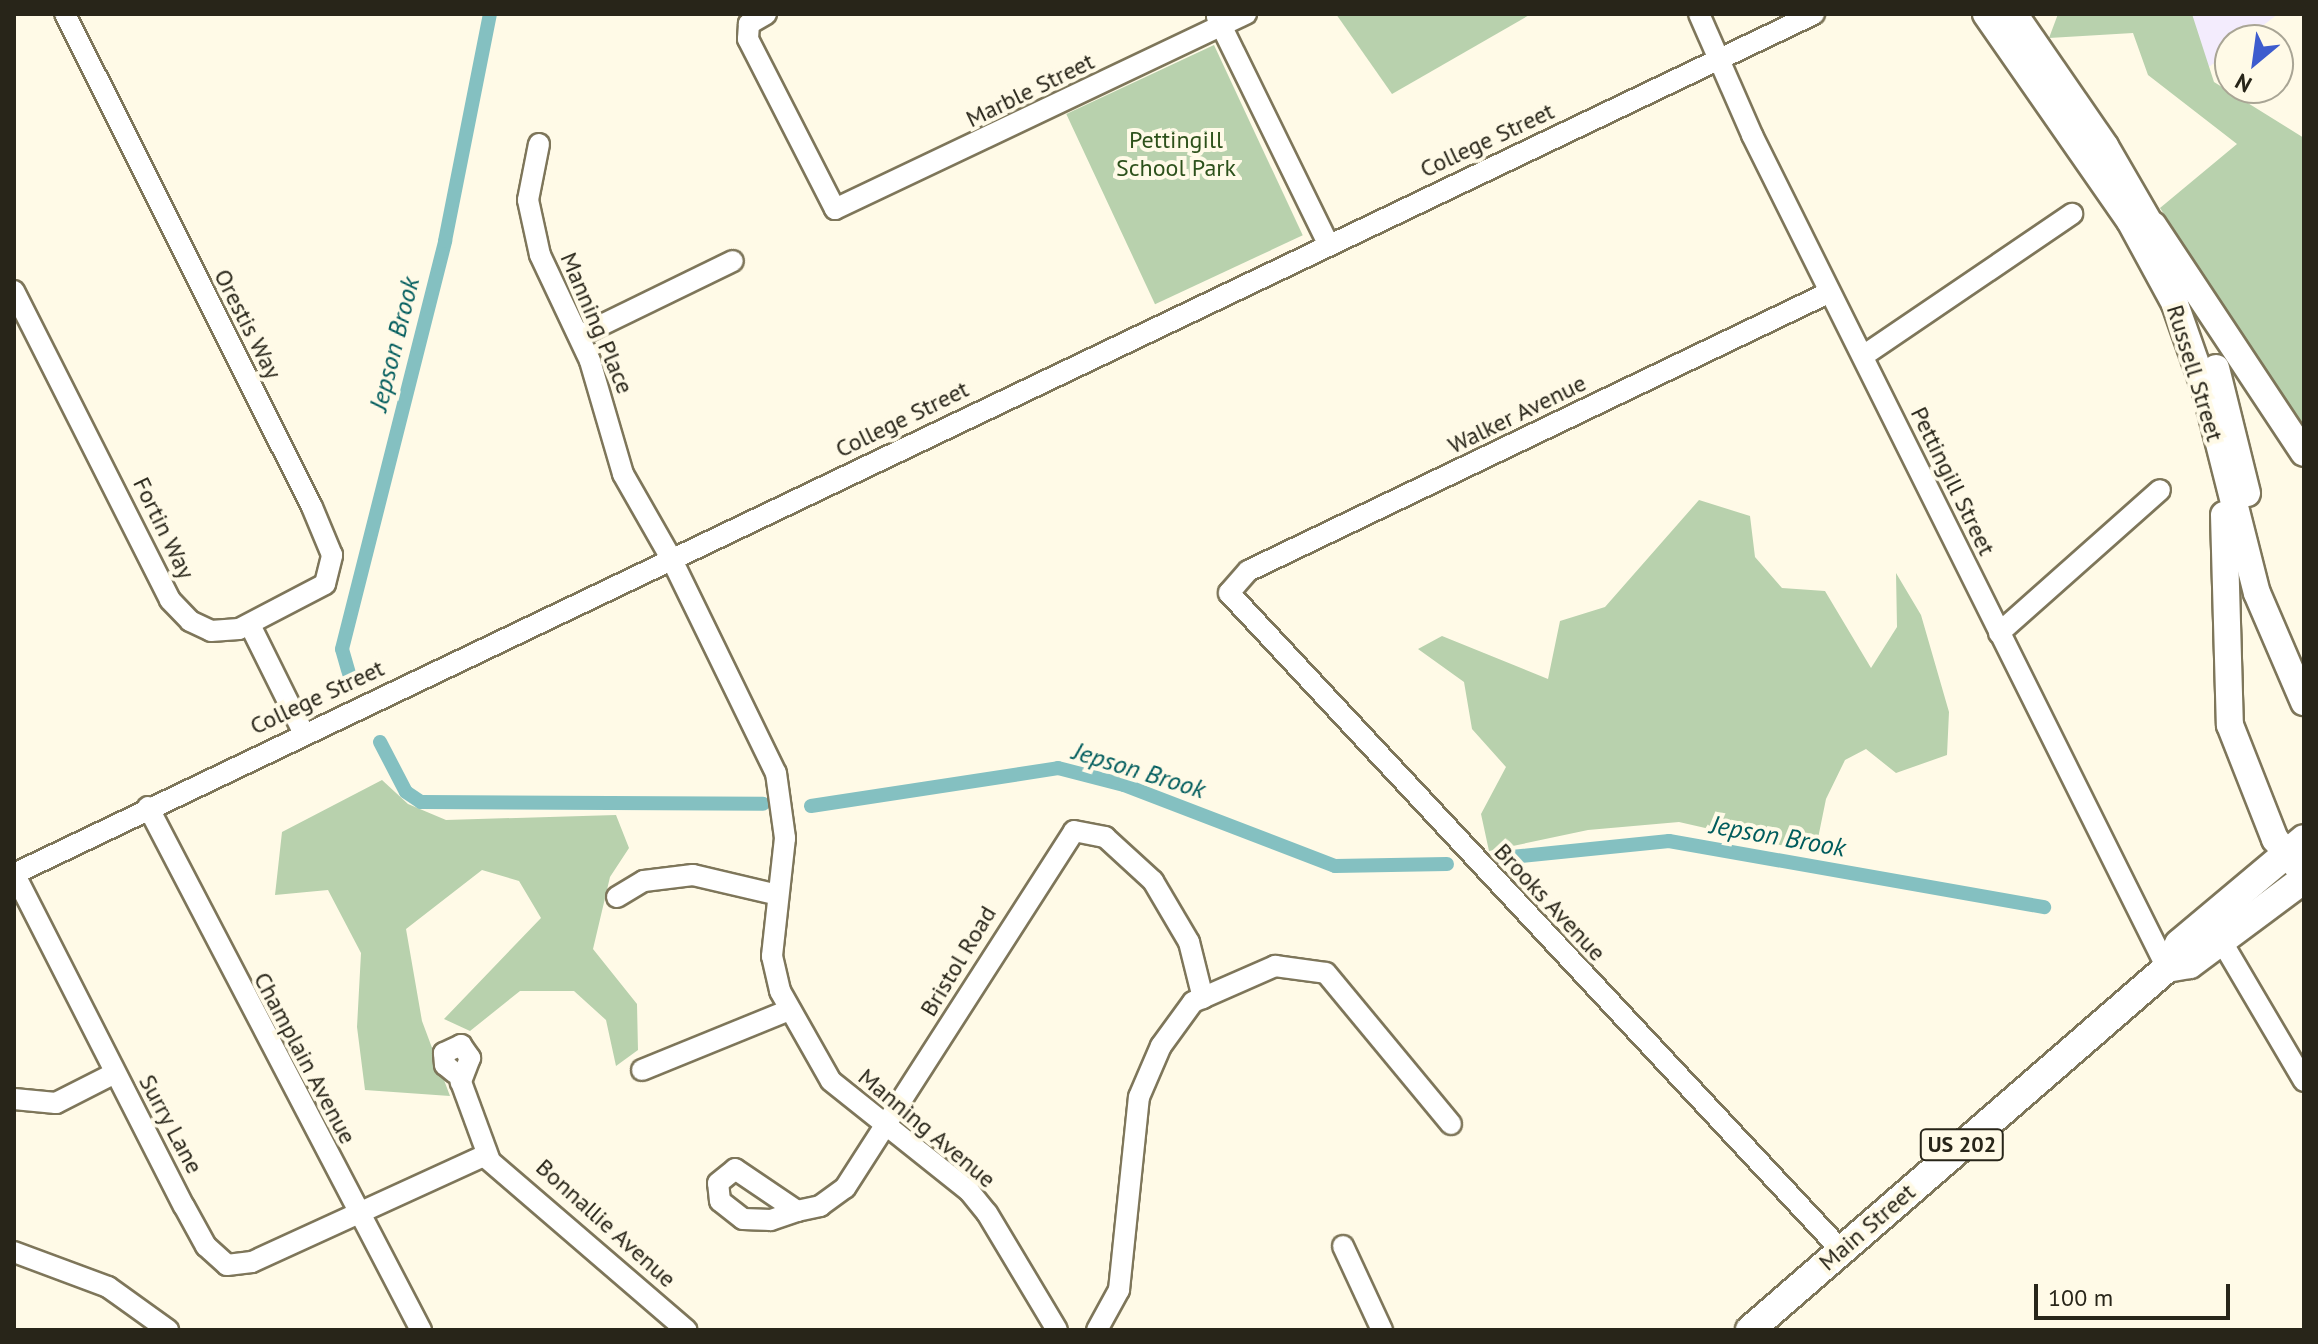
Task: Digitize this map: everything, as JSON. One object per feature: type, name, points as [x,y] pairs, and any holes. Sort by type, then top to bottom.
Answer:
[{"type":"highway","name":"Main Street","points":[[1757,1328],[1840,1249],[2167,968],[2179,944],[2216,931],[2300,862]]},
{"type":"main road","name":"Russell Street","points":[[1986,14],[2155,262],[2186,331],[2257,593],[2299,690]]},
{"type":"main road","name":"Russell Street","points":[[2014,14],[2147,214],[2207,337],[2299,690]]},
{"type":"main road","points":[[2147,214],[2304,453]]},
{"type":"main road","points":[[2216,436],[2225,524],[2228,712],[2241,765],[2300,862]]},
{"type":"street","name":"Orestis Way","points":[[65,14],[332,555],[331,571],[313,594],[250,625]]},
{"type":"street","name":"Marble Street","points":[[766,14],[746,28],[805,161],[835,209],[1219,20],[1246,14]]},
{"type":"street","name":"Pettingill Street","points":[[1699,14],[1830,292],[2167,968]]},
{"type":"street","name":"College Street","points":[[14,874],[303,732],[1814,14]]},
{"type":"street","points":[[1219,20],[1328,244]]},
{"type":"street","name":"Manning Place","points":[[539,144],[530,224],[579,336],[623,474],[671,558]]},
{"type":"street","points":[[1863,356],[2072,214]]},
{"type":"street","points":[[579,336],[733,261]]},
{"type":"street","name":"Fortin Way","points":[[14,291],[175,608],[211,631],[250,625]]},
{"type":"street","name":"Walker Avenue","points":[[1230,587],[1248,571],[1830,292]]},
{"type":"street","points":[[1999,633],[2160,490]]},
{"type":"street","name":"Manning Avenue","points":[[671,558],[776,773],[785,838],[772,956],[789,1010],[820,1068],[888,1129],[969,1191],[1004,1235],[1057,1330]]},
{"type":"street","name":"Brooks Avenue","points":[[1230,587],[1231,599],[1246,616],[1840,1249]]},
{"type":"street","points":[[250,625],[303,732]]},
{"type":"street","name":"Champlain Avenue","points":[[148,807],[357,1213],[421,1330]]},
{"type":"street","name":"Bristol Road","points":[[797,1211],[837,1195],[888,1129],[1036,884],[1067,837],[1082,829],[1105,837],[1153,881],[1189,942],[1203,998]]},
{"type":"street","name":"Surry Lane","points":[[14,874],[206,1246],[227,1265],[252,1262],[466,1161],[489,1158]]},
{"type":"street","points":[[617,897],[644,881],[693,875],[778,895]]},
{"type":"street","points":[[2216,931],[2304,1081]]},
{"type":"street","points":[[1097,1330],[1119,1290],[1139,1097],[1177,1020],[1203,998],[1275,966],[1326,973],[1451,1124]]},
{"type":"street","points":[[642,1070],[789,1010]]},
{"type":"street","points":[[455,1073],[443,1060],[457,1045],[470,1054],[459,1076],[489,1158]]},
{"type":"street","points":[[14,1099],[56,1103],[115,1073]]},
{"type":"street","name":"Bonnallie Avenue","points":[[489,1158],[686,1330]]},
{"type":"street","points":[[1343,1246],[1382,1330]]},
{"type":"street","points":[[14,1252],[108,1287],[168,1330]]},
{"type":"shaded area","points":[[2165,14],[2278,14],[2265,24],[2214,24],[2214,63],[2205,70]]},
{"type":"green space","points":[[1336,14],[1531,14],[1392,94]]},
{"type":"green space","points":[[2058,14],[2192,14],[2214,82],[2214,104],[2249,104],[2304,138],[2304,427],[2160,208],[2237,144],[2148,75],[2133,33],[2049,38]]},
{"type":"green space","name":"Pettingill School Park","points":[[1214,45],[1303,235],[1155,304],[1066,114]]},
{"type":"green space","points":[[1699,500],[1750,516],[1755,557],[1782,588],[1825,591],[1871,668],[1897,627],[1896,573],[1921,615],[1949,712],[1947,755],[1896,773],[1866,749],[1845,760],[1826,799],[1815,853],[1679,822],[1588,830],[1489,851],[1481,814],[1506,767],[1472,729],[1464,682],[1418,649],[1442,636],[1548,679],[1560,621],[1605,607]]},
{"type":"green space","points":[[382,780],[408,804],[446,820],[616,815],[629,848],[610,877],[593,949],[637,1004],[638,1050],[616,1066],[606,1020],[574,991],[520,991],[470,1031],[444,1019],[541,918],[519,881],[482,870],[406,929],[422,1021],[450,1096],[365,1090],[357,1027],[361,953],[328,890],[275,895],[282,832]]},
{"type":"waterway","name":"Jepson Brook","points":[[352,684],[342,649],[445,241],[490,14]]},
{"type":"waterway","name":"Jepson Brook","points":[[380,742],[406,792],[421,802],[763,804]]},
{"type":"waterway","name":"Jepson Brook","points":[[811,806],[1058,768],[1124,785],[1335,866],[1447,864]]},
{"type":"waterway","name":"Jepson Brook","points":[[1501,858],[1669,841],[2044,907]]}]
